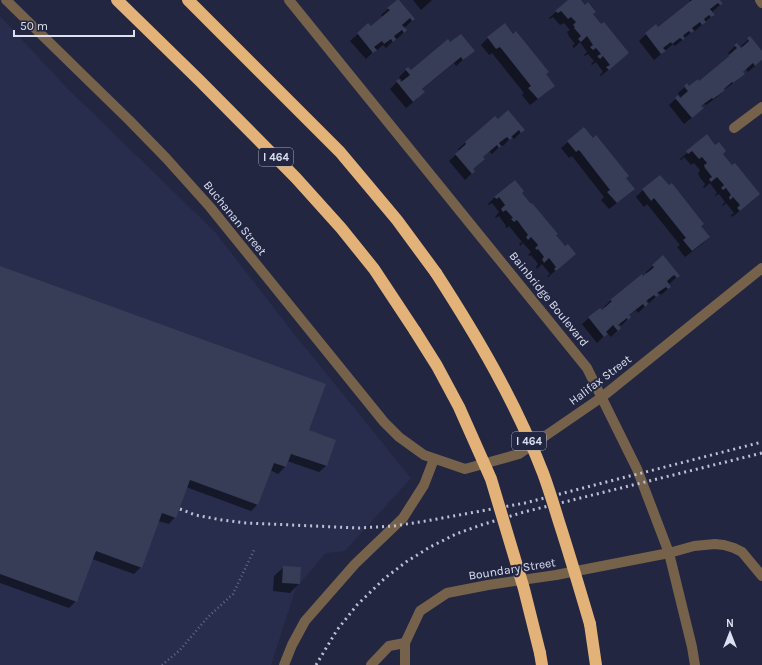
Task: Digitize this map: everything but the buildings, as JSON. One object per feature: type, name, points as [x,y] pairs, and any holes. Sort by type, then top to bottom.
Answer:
[{"type":"highway","name":"I 464","points":[[117,0],[301,183],[374,269],[415,331],[437,366],[459,407],[491,479],[524,589],[541,659]]},
{"type":"highway","name":"I 464","points":[[188,0],[340,152],[397,220],[436,273],[467,320],[496,371],[521,421],[544,474],[579,584],[590,624],[596,665]]},
{"type":"street","name":"Buchanan Street","points":[[6,0],[129,120],[210,207],[384,422],[399,436],[424,455],[434,459]]},
{"type":"street","name":"Bainbridge Boulevard","points":[[289,0],[587,368],[637,469],[668,553],[692,647],[695,665]]},
{"type":"street","points":[[734,128],[762,107]]},
{"type":"street","name":"Halifax Street","points":[[434,459],[465,469],[519,454],[602,397],[762,268]]},
{"type":"street","points":[[284,665],[292,645],[305,621],[356,564],[403,518],[424,485],[434,459]]},
{"type":"street","name":"Boundary Street","points":[[405,665],[405,643],[420,612],[447,593],[488,585],[556,575],[668,553],[694,546],[715,544],[724,545],[742,552],[762,576]]},
{"type":"street","points":[[370,665],[389,646],[405,643]]},
{"type":"path","points":[[162,665],[180,650],[207,618],[232,594],[255,548]]},
{"type":"shaded area","points":[[0,16],[66,87],[215,232],[291,330],[411,478],[345,551],[326,553],[296,588],[271,665],[0,665]]},
{"type":"railway","points":[[180,509],[195,515],[246,523],[359,528],[394,526],[525,503],[762,442]]},
{"type":"railway","points":[[316,665],[337,630],[357,605],[385,578],[406,562],[430,547],[456,534],[524,512],[762,453]]}]
